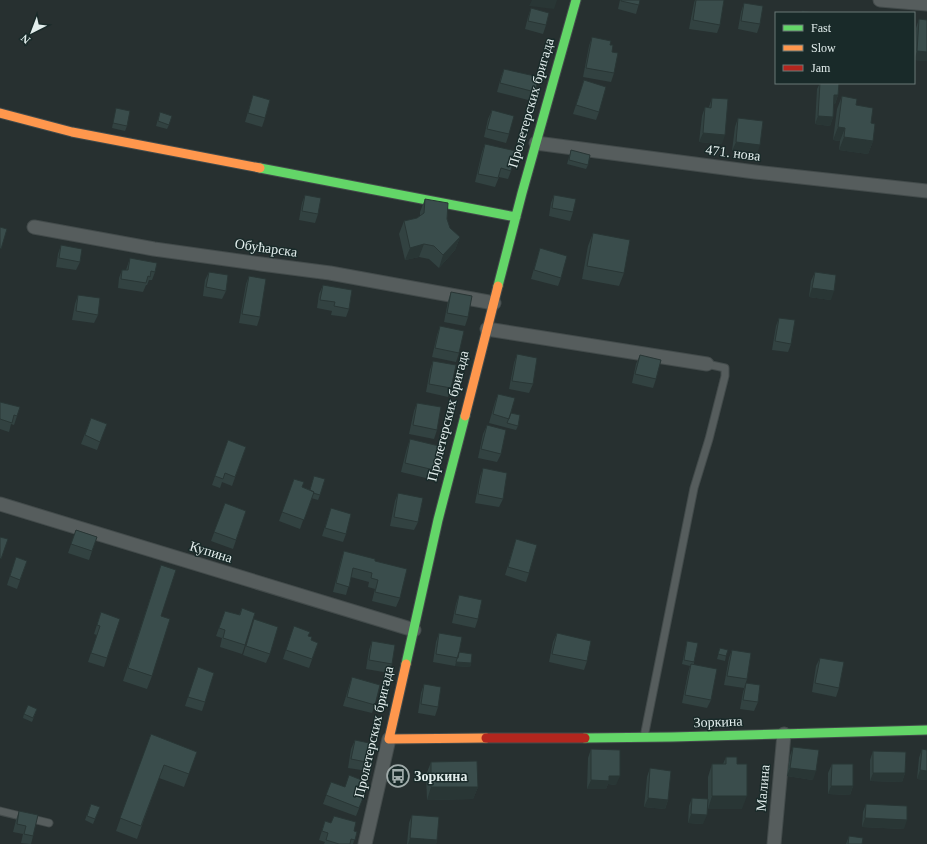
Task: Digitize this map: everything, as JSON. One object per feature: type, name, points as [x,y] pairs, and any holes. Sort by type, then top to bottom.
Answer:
[{"type":"street","name":"Пролетерских бригада","points":[[365,844],[438,520],[516,217],[576,0]]},
{"type":"street","points":[[880,0],[927,4]]},
{"type":"street","points":[[0,113],[72,132],[516,217]]},
{"type":"street","name":"471. нова","points":[[536,144],[755,172],[927,190]]},
{"type":"street","name":"Обућарска","points":[[34,227],[154,249],[330,273],[494,303]]},
{"type":"street","points":[[487,329],[707,364]]},
{"type":"street","name":"Купина","points":[[0,504],[414,630]]},
{"type":"street","name":"Зоркина","points":[[389,739],[644,737],[927,730]]},
{"type":"street","name":"Малина","points":[[774,844],[784,734]]},
{"type":"lane","points":[[644,737],[694,488],[726,376],[725,368],[707,364]]},
{"type":"lane","points":[[0,810],[49,823]]},
{"type":"building","points":[[621,0],[640,0],[639,5]]},
{"type":"building","points":[[696,0],[724,0],[720,25],[693,20]]},
{"type":"building","points":[[744,3],[763,6],[760,24],[741,21]]},
{"type":"building","points":[[531,8],[549,13],[546,25],[528,21]]},
{"type":"building","points":[[919,19],[927,20],[927,52],[917,51]]},
{"type":"building","points":[[592,37],[611,41],[610,45],[613,45],[612,52],[618,53],[614,73],[586,68]]},
{"type":"building","points":[[504,69],[539,77],[535,92],[500,83]]},
{"type":"building","points":[[584,80],[606,87],[599,112],[576,105]]},
{"type":"building","points":[[820,84],[839,84],[838,95],[834,95],[833,117],[818,116]]},
{"type":"building","points":[[253,95],[270,100],[265,118],[248,113]]},
{"type":"building","points":[[842,96],[857,99],[856,105],[873,108],[871,123],[875,124],[873,141],[844,137],[845,128],[838,127]]},
{"type":"building","points":[[712,98],[728,99],[725,135],[703,133],[705,107],[711,108]]},
{"type":"building","points":[[116,108],[130,111],[127,126],[113,123]]},
{"type":"building","points":[[492,110],[514,116],[509,134],[487,129]]},
{"type":"building","points":[[160,112],[172,116],[169,125],[158,121]]},
{"type":"building","points":[[738,118],[763,121],[760,145],[736,142]]},
{"type":"building","points":[[485,144],[516,151],[511,171],[501,168],[498,178],[478,174]]},
{"type":"building","points":[[571,150],[590,155],[588,165],[569,160]]},
{"type":"building","points":[[305,195],[321,198],[318,214],[302,211]]},
{"type":"building","points":[[554,195],[576,199],[573,212],[552,208]]},
{"type":"building","points":[[425,199],[448,203],[447,219],[450,228],[460,237],[443,255],[434,246],[424,244],[410,248],[404,221],[417,218],[424,213]]},
{"type":"building","points":[[0,227],[7,229],[1,249],[0,248]]},
{"type":"building","points":[[593,233],[630,240],[624,273],[587,266]]},
{"type":"building","points":[[61,245],[82,249],[80,262],[59,258]]},
{"type":"building","points":[[540,248],[567,256],[561,278],[534,270]]},
{"type":"building","points":[[130,258],[157,263],[155,272],[151,271],[150,277],[148,276],[146,283],[121,279],[122,270],[128,270]]},
{"type":"building","points":[[209,272],[228,275],[226,291],[206,287]]},
{"type":"building","points":[[815,272],[836,275],[834,291],[812,288]]},
{"type":"building","points":[[249,276],[266,279],[260,317],[242,314]]},
{"type":"building","points":[[323,285],[352,290],[349,309],[334,306],[335,302],[320,300]]},
{"type":"building","points":[[451,292],[472,296],[468,317],[447,313]]},
{"type":"building","points":[[78,295],[100,298],[98,315],[76,311]]},
{"type":"building","points":[[779,318],[795,320],[791,344],[775,341]]},
{"type":"building","points":[[440,326],[464,331],[459,353],[435,348]]},
{"type":"building","points":[[517,354],[537,358],[533,384],[512,381]]},
{"type":"building","points":[[640,355],[661,360],[656,379],[635,374]]},
{"type":"building","points":[[433,361],[456,365],[451,388],[429,384]]},
{"type":"building","points":[[498,394],[515,398],[509,419],[493,414]]},
{"type":"building","points":[[0,402],[20,407],[17,416],[14,415],[12,423],[0,419]]},
{"type":"building","points":[[417,403],[441,407],[437,430],[413,425]]},
{"type":"building","points":[[511,413],[520,415],[518,426],[507,423]]},
{"type":"building","points":[[91,418],[107,424],[100,442],[85,435]]},
{"type":"building","points":[[487,425],[506,430],[501,454],[481,449]]},
{"type":"building","points":[[410,439],[439,446],[434,470],[405,463]]},
{"type":"building","points":[[228,440],[246,447],[235,477],[225,473],[223,479],[215,476]]},
{"type":"building","points":[[483,468],[507,473],[503,499],[478,494]]},
{"type":"building","points":[[314,476],[325,479],[320,495],[313,493],[314,492],[310,490]]},
{"type":"building","points":[[294,479],[304,482],[302,487],[314,492],[304,520],[282,512]]},
{"type":"building","points":[[398,493],[423,498],[418,522],[394,517]]},
{"type":"building","points":[[225,503],[246,511],[236,540],[214,532]]},
{"type":"building","points":[[331,508],[351,514],[346,534],[325,528]]},
{"type":"building","points":[[76,530],[97,537],[92,551],[71,544]]},
{"type":"building","points":[[0,537],[8,539],[1,559],[0,558]]},
{"type":"building","points":[[516,539],[537,545],[529,573],[508,567]]},
{"type":"building","points":[[344,551],[407,569],[400,598],[375,592],[378,580],[371,578],[372,573],[353,568],[349,587],[336,583]]},
{"type":"building","points":[[16,557],[27,561],[20,580],[10,576]]},
{"type":"building","points":[[161,565],[176,570],[161,616],[170,619],[152,676],[128,668]]},
{"type":"building","points":[[459,595],[482,600],[478,619],[455,614]]},
{"type":"building","points":[[242,608],[255,613],[245,645],[223,638],[225,630],[219,628],[225,611],[240,615]]},
{"type":"building","points":[[101,612],[120,619],[107,658],[91,653],[100,626],[97,625]]},
{"type":"building","points":[[254,619],[278,627],[270,654],[246,646]]},
{"type":"building","points":[[294,626],[310,632],[308,636],[312,637],[311,640],[318,643],[312,659],[286,650]]},
{"type":"building","points":[[439,633],[462,637],[458,658],[436,654]]},
{"type":"building","points":[[557,633],[591,641],[587,661],[552,654]]},
{"type":"building","points":[[372,641],[395,645],[392,664],[369,660]]},
{"type":"building","points":[[687,641],[698,643],[694,662],[684,660]]},
{"type":"building","points":[[720,648],[728,650],[726,656],[718,654]]},
{"type":"building","points":[[732,650],[751,653],[747,679],[727,676]]},
{"type":"building","points":[[459,652],[472,654],[471,663],[456,662]]},
{"type":"building","points":[[820,658],[844,662],[839,688],[815,683]]},
{"type":"building","points":[[691,664],[717,669],[711,700],[685,695]]},
{"type":"building","points":[[198,667],[214,673],[205,702],[188,697]]},
{"type":"building","points":[[352,677],[380,685],[375,705],[347,697]]},
{"type":"building","points":[[746,683],[760,685],[758,702],[743,700]]},
{"type":"building","points":[[424,684],[441,687],[438,707],[421,704]]},
{"type":"building","points":[[28,705],[37,709],[33,718],[24,714]]},
{"type":"building","points":[[151,734],[197,752],[189,774],[164,765],[141,826],[120,818]]},
{"type":"building","points":[[355,740],[374,744],[371,763],[351,759]]},
{"type":"building","points":[[793,747],[819,750],[816,771],[790,768]]},
{"type":"building","points":[[591,749],[620,750],[620,776],[609,776],[609,781],[591,780]]},
{"type":"building","points":[[922,749],[927,750],[927,771],[920,770]]},
{"type":"building","points":[[873,751],[906,752],[905,773],[873,773]]},
{"type":"building","points":[[726,757],[737,757],[737,764],[747,764],[747,796],[712,796],[712,764],[726,764]]},
{"type":"building","points":[[477,761],[478,787],[431,787],[431,762]]},
{"type":"building","points":[[832,764],[853,764],[853,786],[831,786]]},
{"type":"building","points":[[650,768],[671,771],[668,800],[648,798]]},
{"type":"building","points":[[349,775],[369,783],[359,808],[326,795],[331,782],[345,787]]},
{"type":"building","points":[[692,798],[708,799],[707,815],[691,814]]},
{"type":"building","points":[[91,804],[100,807],[95,819],[87,816]]},
{"type":"building","points":[[866,804],[907,806],[907,820],[865,818]]},
{"type":"building","points":[[19,811],[38,815],[33,836],[24,834],[26,826],[17,824]]},
{"type":"building","points":[[412,815],[439,817],[437,840],[410,838]]},
{"type":"building","points":[[334,816],[356,822],[354,831],[357,832],[355,840],[351,839],[350,844],[339,844],[326,840],[328,833],[322,831],[325,821],[331,823]]},
{"type":"building","points":[[849,836],[863,838],[862,844],[848,844]]},
{"type":"traffic: fast","points":[[498,286],[522,193],[576,0]]},
{"type":"traffic: fast","points":[[260,168],[516,217]]},
{"type":"traffic: fast","points":[[406,664],[438,520],[465,416]]},
{"type":"traffic: fast","points":[[585,738],[927,730]]},
{"type":"traffic: slow","points":[[0,113],[72,132],[260,168]]},
{"type":"traffic: slow","points":[[465,416],[498,286]]},
{"type":"traffic: slow","points":[[406,664],[389,739],[486,738]]},
{"type":"traffic: jam","points":[[486,738],[585,738]]},
{"type":"place","name":"Зоркина","points":[[398,776]]}]
